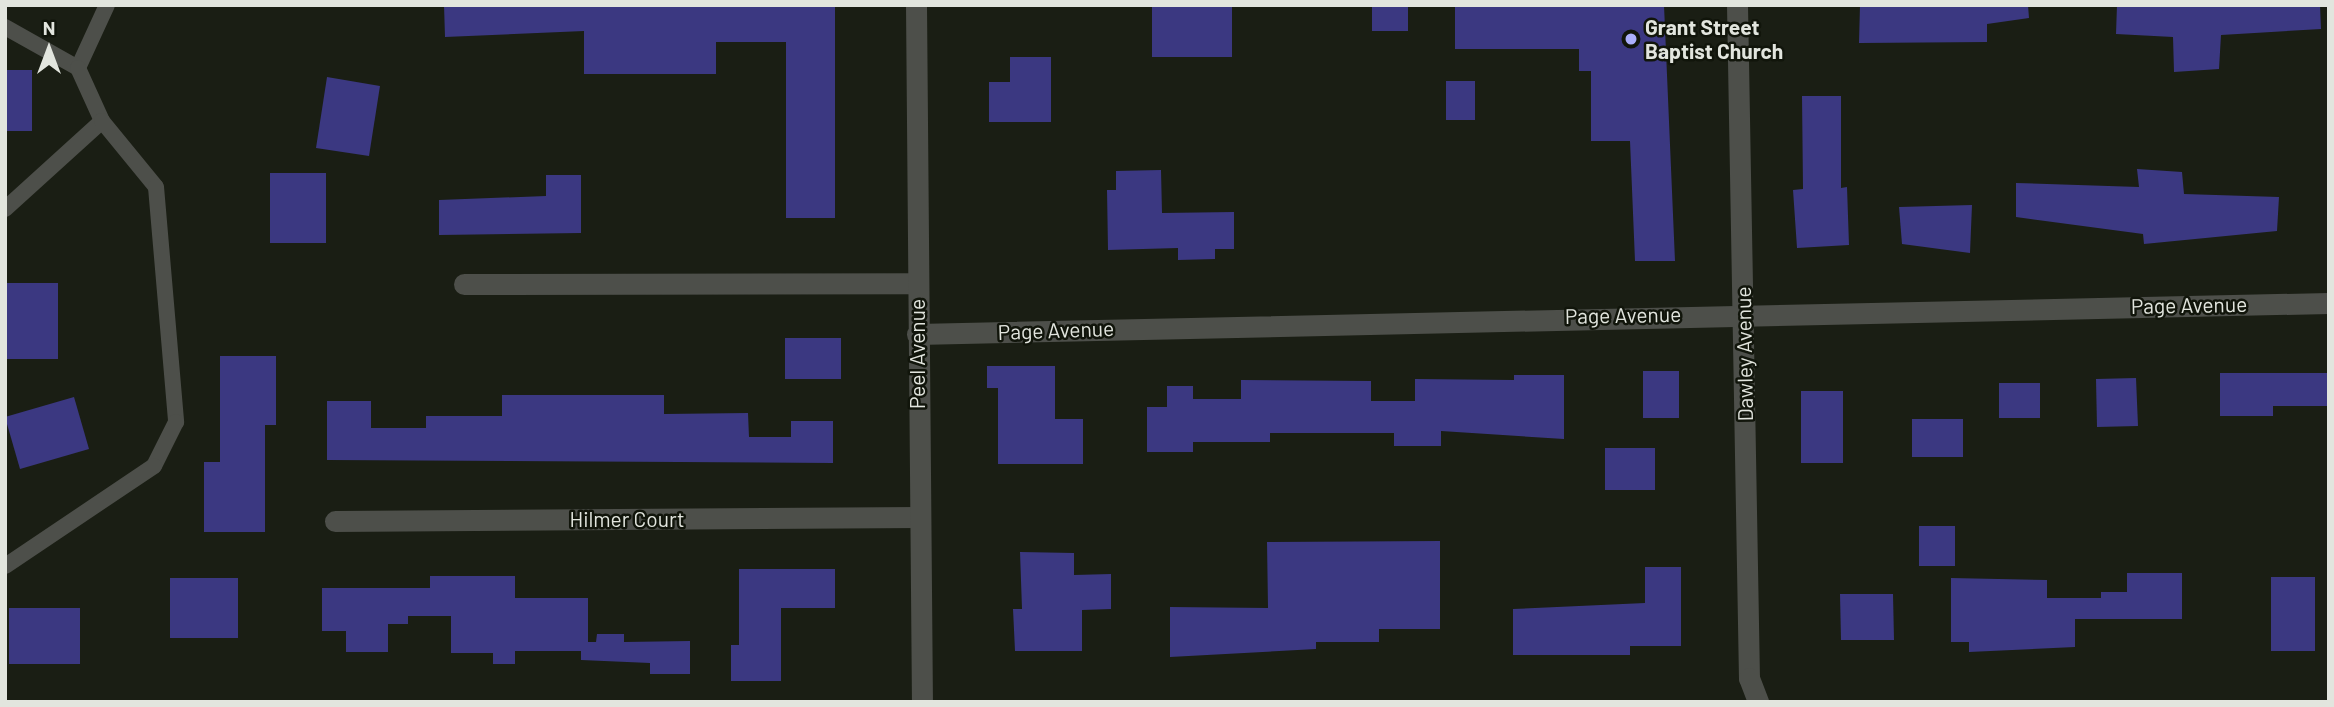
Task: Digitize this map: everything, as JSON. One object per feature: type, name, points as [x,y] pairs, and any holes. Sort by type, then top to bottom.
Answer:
[{"type":"street","name":"Peel Avenue","points":[[916,5],[916,334],[922,702]]},
{"type":"street","name":"Dawley Avenue","points":[[1737,5],[1749,678],[1758,702]]},
{"type":"street","points":[[464,284],[916,283]]},
{"type":"street","name":"Page Avenue","points":[[916,334],[1744,313],[2329,303]]},
{"type":"street","name":"Hilmer Court","points":[[335,520],[919,517]]},
{"type":"lane","points":[[78,68],[107,5]]},
{"type":"lane","points":[[5,27],[78,68],[103,121],[156,187],[176,422],[154,466],[5,566]]},
{"type":"lane","points":[[5,209],[103,121]]},
{"type":"building","points":[[444,5],[835,5],[835,218],[786,218],[786,42],[716,42],[716,74],[584,74],[584,31],[445,37]]},
{"type":"building","points":[[1152,5],[1232,5],[1232,57],[1152,57]]},
{"type":"building","points":[[1372,5],[1408,5],[1408,31],[1372,31]]},
{"type":"building","points":[[1455,5],[1664,5],[1675,261],[1635,261],[1630,141],[1591,141],[1591,71],[1579,71],[1579,49],[1455,49]]},
{"type":"building","points":[[1860,5],[2028,5],[2029,18],[1987,24],[1987,42],[1859,43]]},
{"type":"building","points":[[2117,5],[2320,5],[2321,29],[2221,35],[2219,69],[2174,72],[2173,37],[2116,34]]},
{"type":"building","points":[[1010,57],[1051,57],[1051,122],[989,122],[989,82],[1010,82]]},
{"type":"building","points":[[5,70],[32,70],[32,131],[5,131]]},
{"type":"building","points":[[327,77],[380,86],[369,156],[316,148]]},
{"type":"building","points":[[1446,81],[1475,81],[1475,120],[1446,120]]},
{"type":"building","points":[[1802,96],[1841,96],[1841,188],[1847,187],[1849,245],[1797,248],[1793,190],[1803,189]]},
{"type":"building","points":[[2137,169],[2182,172],[2184,194],[2279,197],[2277,231],[2144,244],[2143,234],[2016,217],[2016,183],[2139,187]]},
{"type":"building","points":[[1161,170],[1162,213],[1234,212],[1234,249],[1215,249],[1215,259],[1178,260],[1178,248],[1108,250],[1107,190],[1116,190],[1116,171]]},
{"type":"building","points":[[270,173],[326,173],[326,243],[270,243]]},
{"type":"building","points":[[546,175],[581,175],[581,233],[439,235],[439,200],[546,196]]},
{"type":"building","points":[[1972,205],[1970,253],[1902,244],[1899,207]]},
{"type":"building","points":[[5,283],[58,283],[58,359],[5,359]]},
{"type":"building","points":[[785,338],[841,338],[841,379],[785,379]]},
{"type":"building","points":[[220,356],[276,356],[276,425],[265,425],[265,532],[204,532],[204,462],[220,462]]},
{"type":"building","points":[[987,366],[1055,366],[1055,419],[1083,419],[1083,464],[998,464],[998,388],[987,388]]},
{"type":"building","points":[[1643,371],[1679,371],[1679,418],[1643,418]]},
{"type":"building","points":[[2220,373],[2329,373],[2329,406],[2273,406],[2273,416],[2220,416]]},
{"type":"building","points":[[1514,375],[1564,375],[1564,439],[1441,431],[1441,446],[1394,446],[1394,433],[1270,433],[1270,442],[1193,442],[1193,452],[1147,452],[1147,407],[1167,407],[1167,386],[1193,386],[1193,399],[1241,399],[1241,380],[1371,381],[1371,401],[1415,401],[1415,379],[1514,380]]},
{"type":"building","points":[[2136,378],[2138,426],[2097,427],[2096,379]]},
{"type":"building","points":[[1999,383],[2040,383],[2040,418],[1999,418]]},
{"type":"building","points":[[1801,391],[1843,391],[1843,463],[1801,463]]},
{"type":"building","points":[[502,395],[664,395],[664,414],[748,413],[749,437],[791,437],[791,421],[833,421],[833,463],[327,460],[327,401],[371,401],[371,428],[426,428],[426,416],[502,416]]},
{"type":"building","points":[[74,397],[89,449],[20,469],[5,417]]},
{"type":"building","points":[[1912,419],[1963,419],[1963,457],[1912,457]]},
{"type":"building","points":[[1605,448],[1655,448],[1655,490],[1605,490]]},
{"type":"building","points":[[1919,526],[1955,526],[1955,566],[1919,566]]},
{"type":"building","points":[[1440,541],[1440,629],[1379,629],[1379,642],[1316,642],[1316,649],[1170,657],[1170,607],[1268,608],[1267,542]]},
{"type":"building","points":[[1020,552],[1074,553],[1074,575],[1111,574],[1111,609],[1082,610],[1082,651],[1015,651],[1013,609],[1022,609]]},
{"type":"building","points":[[1645,567],[1681,567],[1681,646],[1630,646],[1630,655],[1513,655],[1513,609],[1645,603]]},
{"type":"building","points":[[739,569],[835,569],[835,608],[781,608],[781,681],[731,681],[731,645],[739,645]]},
{"type":"building","points":[[2127,573],[2182,573],[2182,619],[2075,619],[2075,647],[1969,652],[1969,642],[1951,642],[1951,578],[2047,580],[2047,598],[2101,598],[2101,592],[2127,592]]},
{"type":"building","points":[[430,576],[515,576],[515,598],[588,598],[588,642],[596,642],[597,634],[624,634],[624,642],[690,641],[690,674],[650,674],[650,663],[581,660],[581,651],[515,651],[515,664],[493,664],[493,653],[451,653],[451,616],[408,616],[408,624],[388,624],[388,652],[346,652],[346,631],[322,631],[322,588],[430,588]]},
{"type":"building","points":[[2271,577],[2315,577],[2315,651],[2271,651]]},
{"type":"building","points":[[170,578],[238,578],[238,638],[170,638]]},
{"type":"building","points":[[1840,594],[1893,594],[1894,640],[1841,640]]},
{"type":"building","points":[[9,608],[80,608],[80,664],[9,664]]},
{"type":"place","name":"Grant Street Baptist Church","points":[[1631,39]]}]
